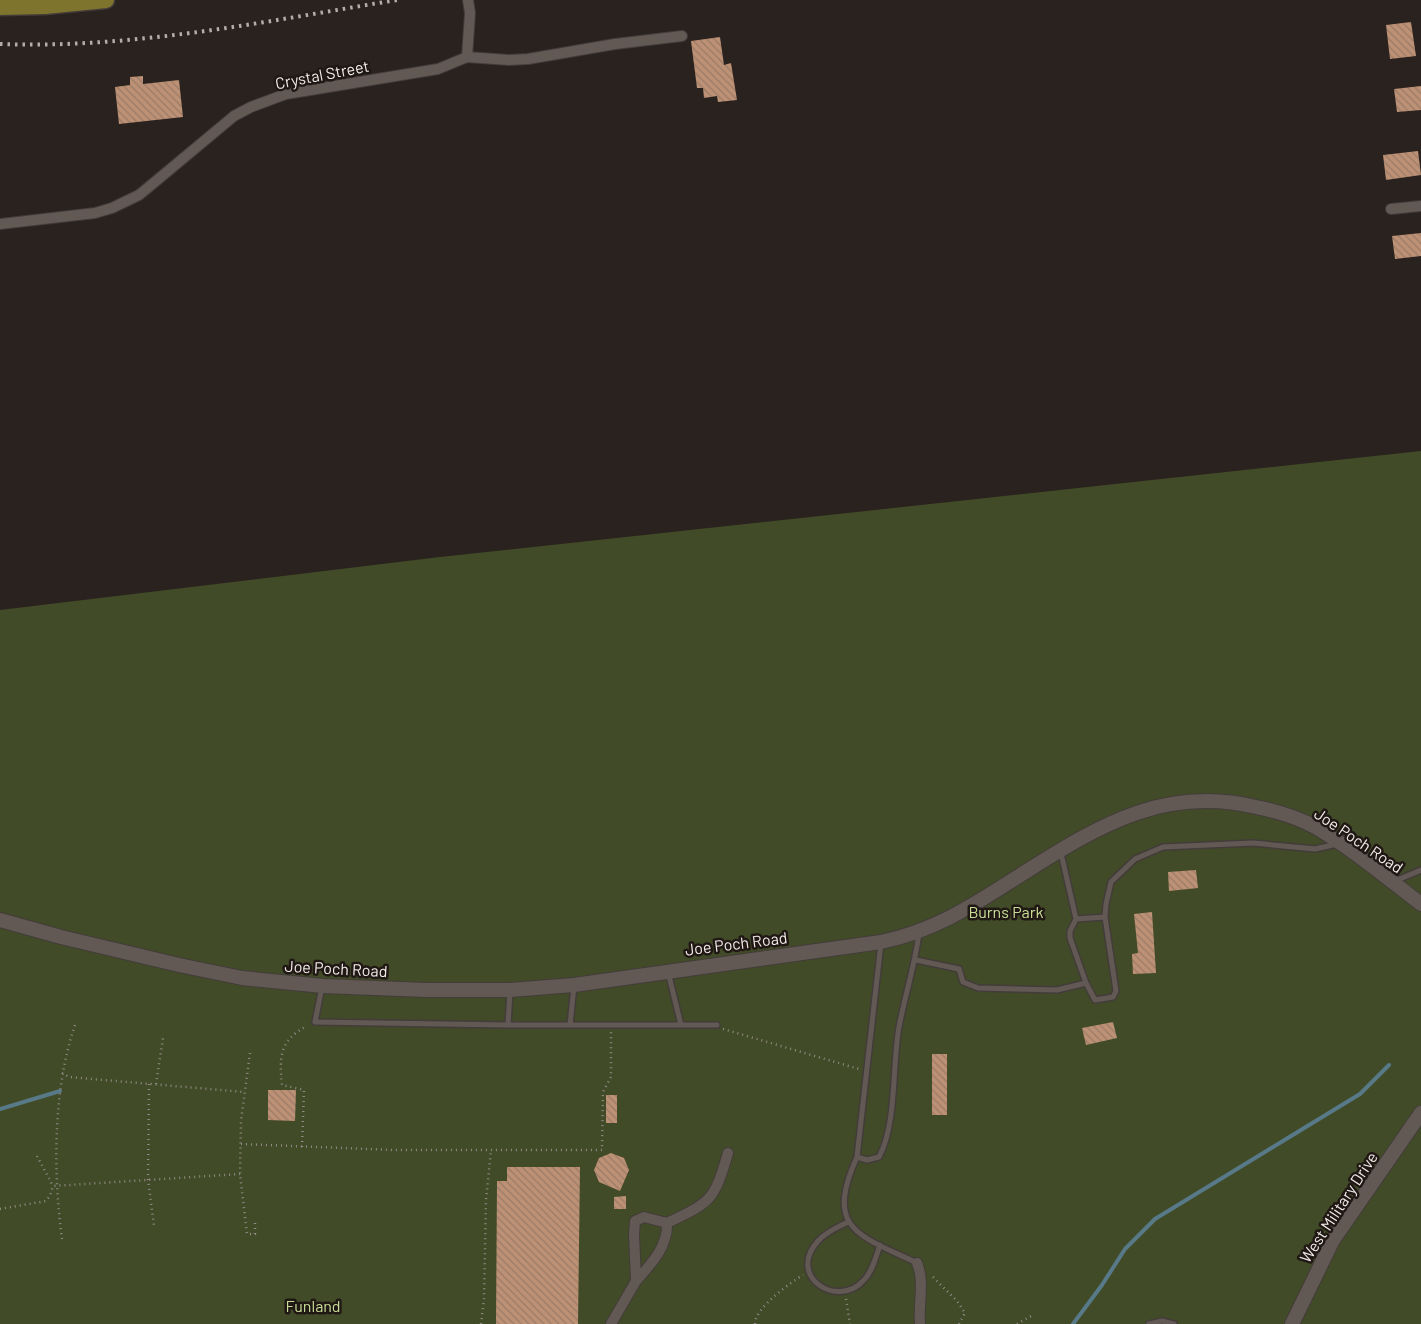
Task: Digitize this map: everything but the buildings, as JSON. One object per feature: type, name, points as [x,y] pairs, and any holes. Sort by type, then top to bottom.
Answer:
[{"type":"main road","points":[[0,7],[106,0]]},
{"type":"street","points":[[467,57],[470,13],[468,0]]},
{"type":"street","name":"Crystal Street","points":[[0,224],[95,213],[112,208],[150,186],[234,116],[251,107],[286,94],[438,69],[467,57],[509,60],[528,59],[615,44],[682,36]]},
{"type":"street","points":[[1391,209],[1421,206]]},
{"type":"street","name":"Joe Poch Road","points":[[0,920],[179,966],[242,978],[322,986],[510,990],[574,985],[668,970],[881,942],[919,932],[942,923],[1060,850],[1113,821],[1141,811],[1193,800],[1214,800],[1264,808],[1315,827],[1340,843],[1421,904]]},
{"type":"street","name":"West Military Drive","points":[[1292,1324],[1333,1240],[1421,1114]]},
{"type":"street","points":[[636,1281],[635,1222],[644,1217],[667,1223],[707,1202],[721,1178],[728,1153]]},
{"type":"street","points":[[611,1324],[636,1281],[652,1264],[664,1245],[667,1223]]},
{"type":"street","points":[[917,1263],[922,1272],[918,1304],[920,1324]]},
{"type":"lane","points":[[1060,850],[1076,919],[1070,931],[1070,938],[1086,983],[1095,1000],[1107,999],[1115,994],[1105,917],[1111,882],[1135,859],[1156,848],[1253,843],[1315,849],[1340,843]]},
{"type":"lane","points":[[1392,882],[1421,870]]},
{"type":"lane","points":[[1076,919],[1105,917]]},
{"type":"lane","points":[[857,1157],[867,1160],[879,1157],[888,1135],[899,1029],[916,960],[919,932]]},
{"type":"lane","points":[[881,942],[857,1157],[849,1175],[845,1194],[848,1222],[860,1235],[917,1263]]},
{"type":"lane","points":[[916,960],[959,969],[963,982],[978,988],[1056,990],[1086,983]]},
{"type":"lane","points":[[668,970],[681,1025]]},
{"type":"lane","points":[[570,1025],[574,985]]},
{"type":"lane","points":[[322,986],[315,1022],[612,1026],[717,1025]]},
{"type":"lane","points":[[508,1025],[510,990]]},
{"type":"lane","points":[[848,1222],[817,1242],[808,1259],[808,1272],[823,1288],[844,1290],[858,1285],[865,1280],[880,1245]]},
{"type":"lane","points":[[1152,1324],[1162,1322],[1174,1324]]},
{"type":"path","points":[[302,1147],[304,1090],[282,1085],[282,1058],[291,1036],[315,1022]]},
{"type":"path","points":[[62,1238],[58,1185],[62,1072],[75,1024]]},
{"type":"path","points":[[717,1025],[727,1032],[867,1071]]},
{"type":"path","points":[[241,1144],[394,1150],[602,1150],[603,1092],[611,1078],[612,1026]]},
{"type":"path","points":[[156,1084],[163,1038]]},
{"type":"path","points":[[250,1054],[244,1092],[240,1174],[247,1234],[254,1234],[255,1219]]},
{"type":"path","points":[[62,1072],[70,1077],[244,1092]]},
{"type":"path","points":[[149,1084],[148,1179],[154,1226]]},
{"type":"path","points":[[481,1324],[484,1299],[486,1200],[491,1150]]},
{"type":"path","points":[[0,1209],[46,1201],[50,1196],[53,1186],[37,1156]]},
{"type":"path","points":[[53,1186],[240,1174]]},
{"type":"path","points":[[917,1263],[961,1307],[965,1313],[959,1324]]},
{"type":"path","points":[[755,1324],[759,1312],[790,1283],[808,1272]]},
{"type":"path","points":[[844,1290],[850,1324]]},
{"type":"path","points":[[1017,1324],[1031,1316]]},
{"type":"green space","name":"Burns Park","points":[[1421,451],[1421,1324],[0,1324],[0,610],[440,557]]},
{"type":"waterway","points":[[1073,1324],[1102,1285],[1125,1249],[1155,1219],[1360,1094],[1389,1065]]},
{"type":"waterway","points":[[0,1109],[60,1091]]},
{"type":"railway","points":[[0,44],[50,44],[150,38],[200,32],[397,0]]},
{"type":"park label","name":"Funland","points":[[313,1305]]}]
